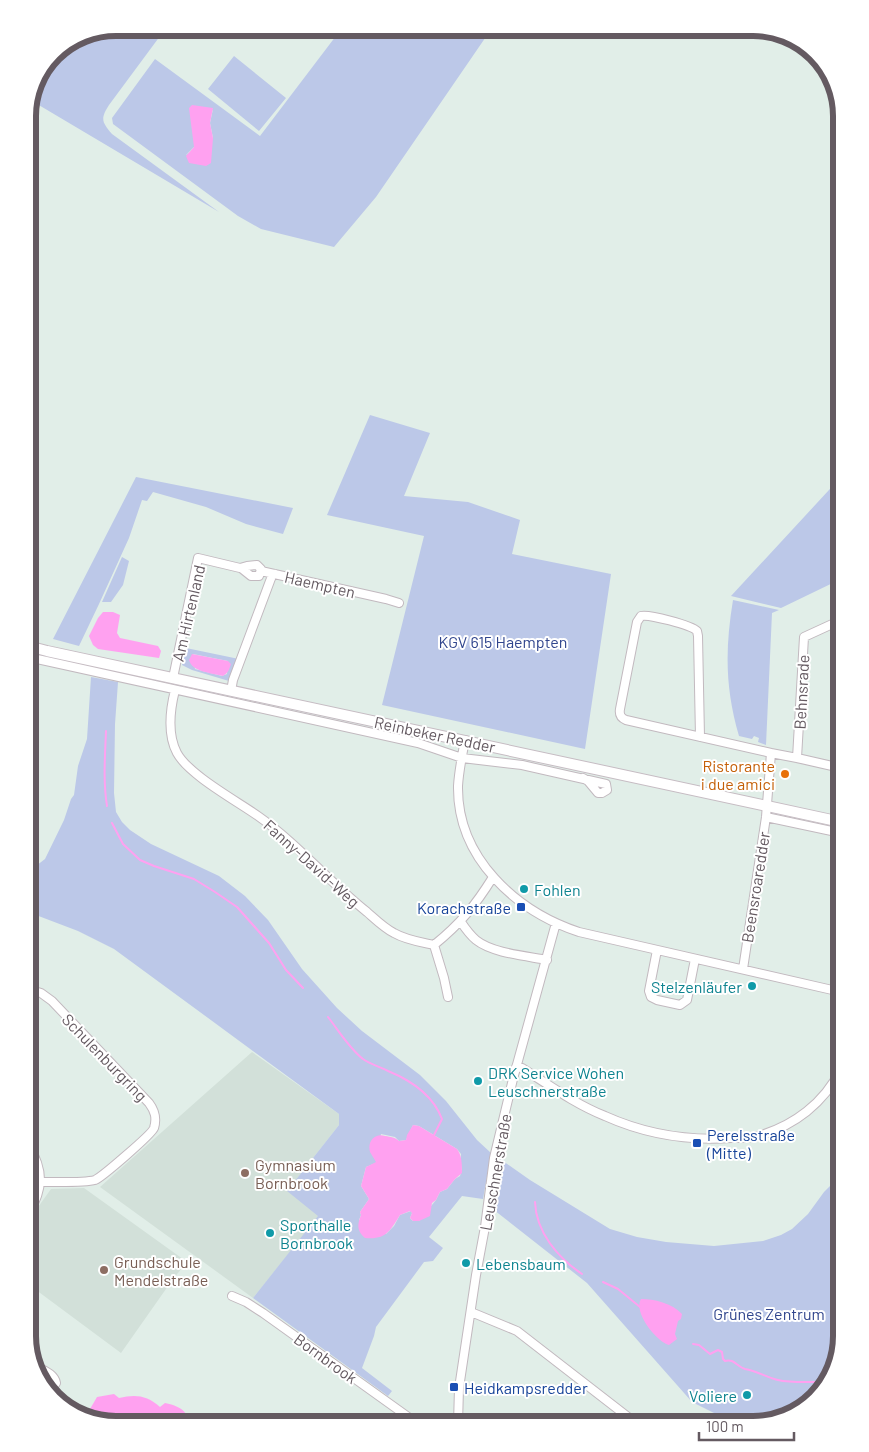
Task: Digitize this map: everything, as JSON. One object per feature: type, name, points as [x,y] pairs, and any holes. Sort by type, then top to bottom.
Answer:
[{"type":"main road","name":"Reinbeker Redder","points":[[36,648],[833,820]]},
{"type":"street","name":"Am Hirtenland","points":[[173,678],[198,558],[240,568],[255,577],[259,576],[261,571],[275,574]]},
{"type":"street","name":"Haempten","points":[[231,691],[233,680],[272,576],[275,574],[398,603]]},
{"type":"street","points":[[700,737],[697,631],[691,627],[666,620],[645,615],[641,616],[637,622],[620,709],[621,716],[626,720],[700,737],[833,766]]},
{"type":"street","name":"Behnsrade","points":[[797,758],[804,637],[833,624]]},
{"type":"street","name":"Reinbeker Redder","points":[[36,659],[418,743],[462,758],[522,765],[583,778]]},
{"type":"street","name":"Fanny-David-Weg","points":[[174,690],[170,720],[173,740],[177,753],[187,766],[260,817],[309,859],[356,904],[392,932],[409,940],[434,944]]},
{"type":"street","points":[[465,740],[458,787],[465,827],[472,847],[493,878],[528,907],[556,923],[579,932],[833,990]]},
{"type":"street","points":[[766,805],[771,752]]},
{"type":"street","name":"Beensroaredder","points":[[743,970],[766,817],[766,805]]},
{"type":"street","points":[[766,817],[833,832]]},
{"type":"street","points":[[448,996],[434,944],[461,922],[493,878]]},
{"type":"street","points":[[461,922],[476,940],[486,946],[495,950],[546,960]]},
{"type":"street","name":"Leuschnerstraße","points":[[458,1416],[458,1394],[485,1227],[494,1158],[508,1097],[556,923]]},
{"type":"street","points":[[658,950],[649,991],[656,1000],[677,1004],[687,1000],[695,959]]},
{"type":"street","name":"Schulenburgring","points":[[36,991],[52,1001],[149,1103],[156,1117],[152,1132],[101,1176],[89,1181],[41,1182]]},
{"type":"street","points":[[516,1067],[522,1068],[578,1104],[632,1127],[687,1139],[716,1140],[756,1137],[782,1127],[816,1105],[833,1083]]},
{"type":"street","points":[[36,1160],[41,1182],[36,1199]]},
{"type":"street","name":"Bornbrook","points":[[232,1296],[263,1313],[407,1416]]},
{"type":"street","points":[[471,1312],[517,1331],[627,1416]]},
{"type":"shaded area","points":[[192,105],[213,108],[210,123],[213,138],[211,163],[206,166],[189,163],[186,156],[194,147],[189,108]]},
{"type":"shaded area","points":[[103,612],[113,612],[120,615],[117,633],[120,638],[158,646],[161,651],[159,658],[98,649],[93,645],[89,636]]},
{"type":"shaded area","points":[[192,654],[228,661],[231,664],[223,676],[208,673],[198,670],[191,664],[189,660]]},
{"type":"shaded area","name":"Gymnasium Bornbrook","points":[[252,1052],[339,1114],[339,1125],[288,1190],[319,1216],[253,1298],[100,1187]]},
{"type":"shaded area","points":[[413,1125],[419,1126],[457,1149],[461,1157],[462,1173],[447,1189],[440,1192],[432,1203],[430,1216],[419,1221],[413,1221],[410,1218],[412,1213],[410,1211],[400,1215],[390,1230],[383,1236],[365,1238],[360,1233],[358,1225],[360,1212],[369,1199],[361,1186],[366,1167],[376,1162],[369,1148],[371,1141],[381,1135],[393,1137],[399,1141],[406,1140]]},
{"type":"shaded area","name":"Grundschule Mendelstraße","points":[[84,1188],[187,1262],[121,1353],[36,1290],[36,1210],[51,1189]]},
{"type":"shaded area","points":[[641,1299],[663,1302],[682,1314],[675,1334],[677,1339],[669,1345],[658,1338],[647,1325],[640,1311]]},
{"type":"shaded area","points":[[114,1394],[119,1398],[141,1396],[160,1407],[165,1403],[180,1408],[186,1414],[186,1416],[111,1416],[87,1411],[97,1397]]},
{"type":"green space","points":[[160,36],[109,105],[103,117],[104,123],[112,134],[219,212],[37,104],[44,81],[63,56],[85,42],[100,38]]},
{"type":"green space","points":[[336,36],[487,36],[376,197],[334,247],[261,229],[238,216],[113,124],[112,118],[155,59],[260,136]],"holes":[[[213,109],[210,123],[213,138],[186,155],[194,147]]]},
{"type":"green space","points":[[234,56],[286,98],[259,131],[208,89]]},
{"type":"green space","name":"KGV 615 Haempten","points":[[370,415],[430,433],[404,496],[468,502],[520,520],[512,554],[611,574],[585,749],[382,705],[424,536],[327,515]]},
{"type":"green space","points":[[136,477],[293,508],[283,534],[246,524],[206,507],[153,492],[147,501],[142,500],[129,538],[79,646],[53,639]]},
{"type":"green space","points":[[833,486],[833,583],[781,608],[731,596]]},
{"type":"green space","points":[[122,557],[129,561],[123,585],[111,602],[102,602]]},
{"type":"green space","points":[[733,600],[779,610],[772,613],[766,745],[758,742],[759,738],[754,736],[752,739],[739,736],[734,718],[728,668]]},
{"type":"green space","points":[[186,648],[239,659],[235,662],[229,681],[192,670],[182,665]],"holes":[[[193,654],[228,661],[227,674],[222,676],[195,669]]]},
{"type":"green space","points":[[91,677],[118,682],[114,793],[116,812],[122,822],[130,830],[151,844],[219,876],[245,896],[268,920],[302,969],[337,1008],[362,1031],[420,1075],[446,1101],[477,1140],[491,1153],[483,1199],[462,1196],[429,1237],[443,1248],[433,1261],[424,1262],[376,1327],[362,1368],[392,1391],[388,1396],[253,1298],[318,1216],[287,1191],[339,1125],[339,1114],[114,949],[78,931],[36,915],[36,866],[45,859],[64,820],[74,795],[78,766],[87,739]],"holes":[[[413,1125],[419,1126],[457,1149],[461,1154],[462,1169],[460,1176],[447,1189],[440,1192],[419,1221],[413,1221],[410,1218],[411,1211],[400,1215],[394,1226],[386,1234],[359,1220],[360,1212],[369,1199],[361,1186],[366,1167],[376,1163],[381,1134],[395,1137],[399,1141],[406,1140]]]},
{"type":"green space","name":"Grünes Zentrum","points":[[500,1159],[530,1180],[610,1229],[637,1237],[666,1242],[714,1246],[763,1241],[781,1235],[792,1229],[808,1214],[833,1183],[833,1336],[830,1357],[825,1371],[806,1396],[788,1408],[763,1415],[720,1416],[692,1402],[587,1283],[494,1210]]},
{"type":"waterway","points":[[106,731],[105,778],[107,806]]},
{"type":"waterway","points":[[112,823],[123,844],[140,860],[194,879],[237,907],[269,943],[286,970],[303,988]]},
{"type":"waterway","points":[[328,1017],[349,1045],[363,1059],[404,1079],[427,1096],[438,1110],[442,1119],[434,1135]]},
{"type":"waterway","points":[[535,1202],[539,1224],[544,1234],[557,1252],[582,1274]]},
{"type":"waterway","points":[[603,1282],[618,1289],[640,1307]]},
{"type":"waterway","points":[[693,1344],[699,1345],[710,1354],[718,1350],[722,1352],[725,1361],[731,1361],[742,1368],[774,1379],[788,1382],[818,1382]]},
{"type":"place","name":"Ristorante i due amici","points":[[785,774]]},
{"type":"place","name":"Fohlen","points":[[524,889]]},
{"type":"place","name":"Korachstraße","points":[[521,907]]},
{"type":"place","name":"Stelzenläufer","points":[[752,986]]},
{"type":"place","name":"DRK Service Wohen Leuschnerstraße","points":[[478,1081]]},
{"type":"place","name":"Perelsstraße (Mitte)","points":[[697,1143]]},
{"type":"place","name":"Gymnasium Bornbrook","points":[[245,1173]]},
{"type":"place","name":"Sporthalle Bornbrook","points":[[270,1233]]},
{"type":"place","name":"Lebensbaum","points":[[466,1263]]},
{"type":"place","name":"Grundschule Mendelstraße","points":[[104,1270]]},
{"type":"place","name":"Heidkampsredder","points":[[454,1387]]},
{"type":"place","name":"Voliere","points":[[747,1395]]}]
